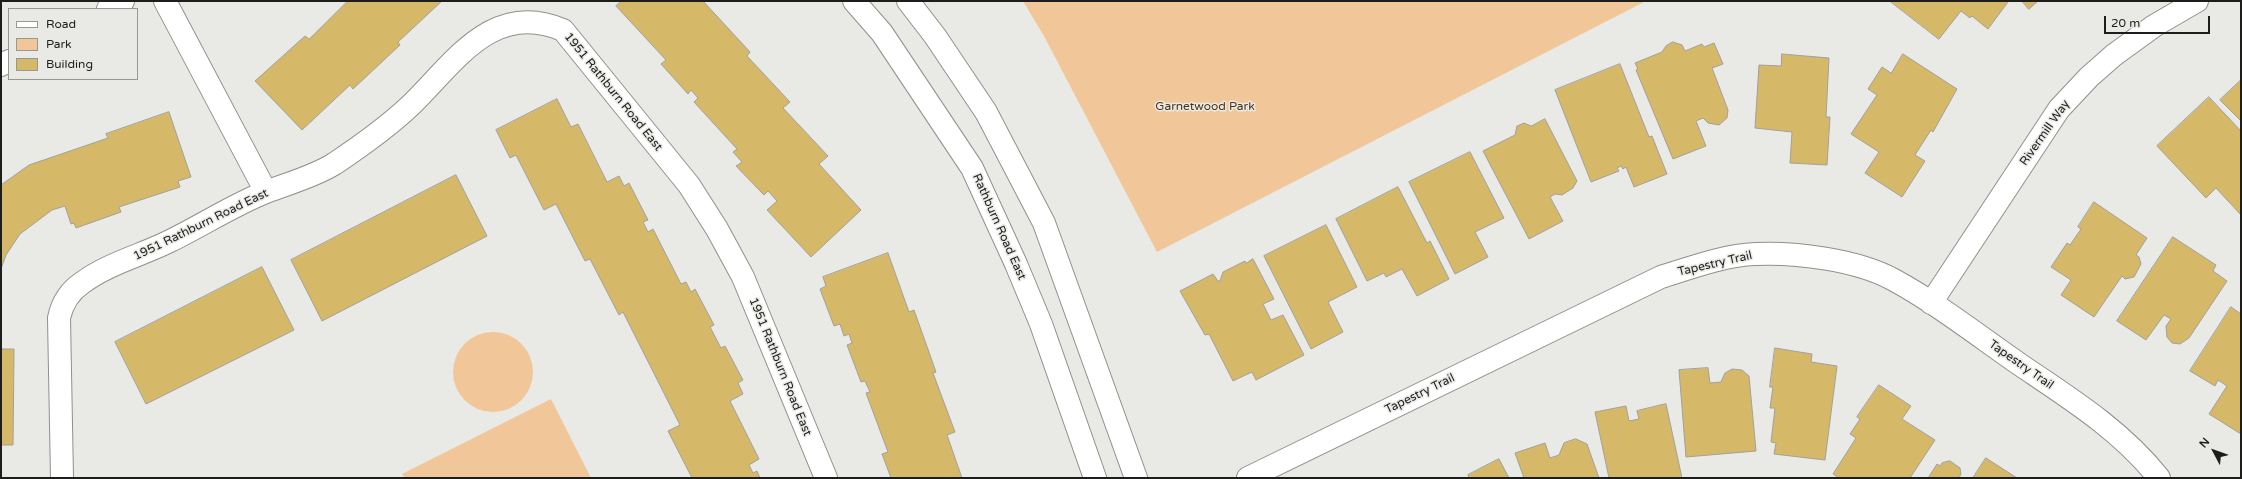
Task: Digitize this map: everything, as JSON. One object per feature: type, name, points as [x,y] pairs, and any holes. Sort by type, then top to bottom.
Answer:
[{"type":"street","points":[[110,8],[123,1]]},
{"type":"street","points":[[164,1],[266,192]]},
{"type":"street","name":"Rathburn Road East","points":[[854,1],[882,32],[972,168],[1016,264],[1041,324],[1095,478]]},
{"type":"street","points":[[908,1],[935,36],[986,112],[1044,223],[1136,478]]},
{"type":"street","name":"Rivermill Way","points":[[1932,304],[2059,109],[2089,77],[2114,55],[2154,26],[2197,1]]},
{"type":"street","name":"1951 Rathburn Road East","points":[[62,478],[58,318],[61,306],[81,283],[99,273],[171,241],[242,203],[266,192],[316,174],[376,134],[411,104],[481,28],[508,16],[537,17],[551,22],[563,30],[689,186],[717,229],[743,277],[826,478]]},
{"type":"street","name":"Tapestry Trail","points":[[1248,478],[1661,277],[1694,266],[1754,254],[1797,255],[1836,261],[1892,279],[1932,304],[2092,414],[2135,449],[2159,478]]},
{"type":"green space","name":"Garnetwood Park","points":[[1023,1],[1646,1],[1157,252],[1044,36]]},
{"type":"green space","points":[[493,332],[508,335],[521,344],[530,357],[533,372],[530,387],[521,400],[508,409],[493,412],[478,409],[465,400],[456,387],[453,372],[456,357],[465,344],[478,335]]},
{"type":"green space","points":[[551,399],[591,478],[405,478],[402,474]]},
{"type":"building","points":[[348,1],[442,1],[398,42],[400,45],[353,89],[350,85],[302,130],[255,81],[305,36],[309,39]]},
{"type":"building","points":[[622,1],[703,1],[750,52],[747,56],[790,102],[783,108],[828,156],[819,164],[861,210],[811,257],[767,210],[777,201],[768,191],[764,195],[736,166],[742,162],[733,152],[737,149],[694,102],[698,98],[691,90],[688,94],[661,64],[666,60],[616,6]]},
{"type":"building","points":[[1890,1],[2008,2],[1988,29],[1972,16],[1970,18],[1961,11],[1939,39]]},
{"type":"building","points":[[2022,1],[2038,1],[2029,9]]},
{"type":"building","points":[[1673,42],[1682,45],[1685,51],[1702,44],[1704,47],[1714,43],[1723,64],[1712,68],[1728,110],[1727,118],[1719,125],[1708,123],[1703,118],[1696,121],[1706,146],[1673,159],[1636,70],[1638,69],[1635,63],[1662,52],[1666,46]]},
{"type":"building","points":[[1782,54],[1829,58],[1826,117],[1830,117],[1827,165],[1790,163],[1792,132],[1755,128],[1759,65],[1781,66]]},
{"type":"building","points":[[1903,54],[1957,89],[1933,132],[1931,130],[1915,155],[1925,161],[1902,197],[1865,173],[1879,152],[1851,134],[1877,95],[1868,89],[1882,67],[1891,73]]},
{"type":"building","points":[[1620,64],[1649,137],[1652,136],[1667,174],[1634,187],[1626,167],[1623,169],[1621,166],[1617,168],[1619,171],[1591,182],[1555,90]]},
{"type":"building","points":[[2241,80],[2241,121],[2220,100]]},
{"type":"building","points":[[2209,97],[2241,131],[2241,215],[2216,188],[2206,198],[2157,146]]},
{"type":"building","points":[[557,99],[571,127],[578,124],[607,182],[619,176],[624,186],[629,183],[648,220],[643,222],[648,232],[653,229],[681,284],[686,282],[691,292],[695,289],[714,325],[710,327],[721,348],[725,346],[743,380],[738,383],[743,394],[730,401],[759,459],[749,465],[753,473],[757,471],[760,478],[692,478],[668,431],[680,425],[623,312],[619,315],[590,259],[585,261],[556,204],[544,210],[516,155],[510,158],[496,130]]},
{"type":"building","points":[[169,112],[191,177],[178,181],[180,187],[119,207],[121,212],[76,228],[74,223],[71,224],[65,206],[52,210],[20,234],[6,255],[1,269],[1,185],[29,165],[108,138],[106,134]]},
{"type":"building","points":[[1545,119],[1577,181],[1573,188],[1562,195],[1555,194],[1550,197],[1563,221],[1529,239],[1483,151],[1515,135],[1517,126],[1524,123],[1531,126]]},
{"type":"building","points":[[1470,152],[1504,218],[1475,232],[1488,257],[1455,274],[1409,182]]},
{"type":"building","points":[[456,175],[487,236],[322,321],[291,260]]},
{"type":"building","points":[[1398,187],[1427,243],[1430,241],[1449,279],[1417,296],[1402,269],[1386,277],[1384,273],[1367,281],[1336,219]]},
{"type":"building","points":[[2094,202],[2147,238],[2136,255],[2139,257],[2141,264],[2134,277],[2125,279],[2122,276],[2094,317],[2061,295],[2071,280],[2051,267],[2067,243],[2070,245],[2081,229],[2078,227]]},
{"type":"building","points":[[1326,225],[1357,287],[1328,302],[1343,332],[1311,349],[1264,256]]},
{"type":"building","points":[[2173,237],[2216,265],[2213,271],[2227,281],[2189,338],[2180,344],[2172,343],[2167,337],[2166,326],[2171,319],[2164,315],[2146,340],[2117,321]]},
{"type":"building","points":[[888,253],[909,312],[914,310],[936,372],[933,373],[955,432],[947,435],[962,478],[891,478],[882,454],[888,452],[866,393],[870,392],[865,381],[861,382],[847,345],[852,343],[849,334],[844,336],[840,324],[834,326],[820,289],[826,286],[823,277]]},
{"type":"building","points":[[1253,259],[1274,299],[1263,304],[1271,320],[1283,315],[1304,355],[1256,380],[1252,372],[1233,381],[1209,334],[1205,335],[1180,291],[1213,274],[1218,281],[1220,281],[1223,272],[1245,261],[1246,263]]},
{"type":"building","points":[[262,267],[294,330],[146,404],[115,342]]},
{"type":"building","points":[[2231,307],[2241,314],[2241,434],[2209,414],[2227,386],[2218,380],[2215,386],[2190,371]]},
{"type":"building","points":[[1775,348],[1812,354],[1811,362],[1837,366],[1825,460],[1774,454],[1776,443],[1771,442],[1775,408],[1770,408],[1773,387],[1770,387]]},
{"type":"building","points":[[1,349],[14,349],[13,445],[1,445]]},
{"type":"building","points":[[1708,368],[1710,383],[1721,382],[1725,373],[1732,369],[1742,370],[1749,376],[1756,451],[1686,457],[1679,370]]},
{"type":"building","points":[[1879,385],[1911,406],[1902,419],[1935,440],[1910,478],[1839,478],[1833,474],[1856,438],[1850,434],[1860,419],[1857,417]]},
{"type":"building","points":[[1666,404],[1682,478],[1609,478],[1595,412],[1626,406],[1629,421],[1639,419],[1637,411]]},
{"type":"building","points":[[1576,439],[1587,444],[1599,478],[1524,478],[1515,453],[1545,443],[1550,458],[1559,455],[1564,443]]},
{"type":"building","points":[[1986,458],[2017,478],[1973,478]]},
{"type":"building","points":[[1499,459],[1509,478],[1469,478],[1468,475]]},
{"type":"building","points":[[1950,461],[1960,468],[1961,474],[1959,478],[1928,478],[1937,464],[1940,466],[1942,463]]}]
